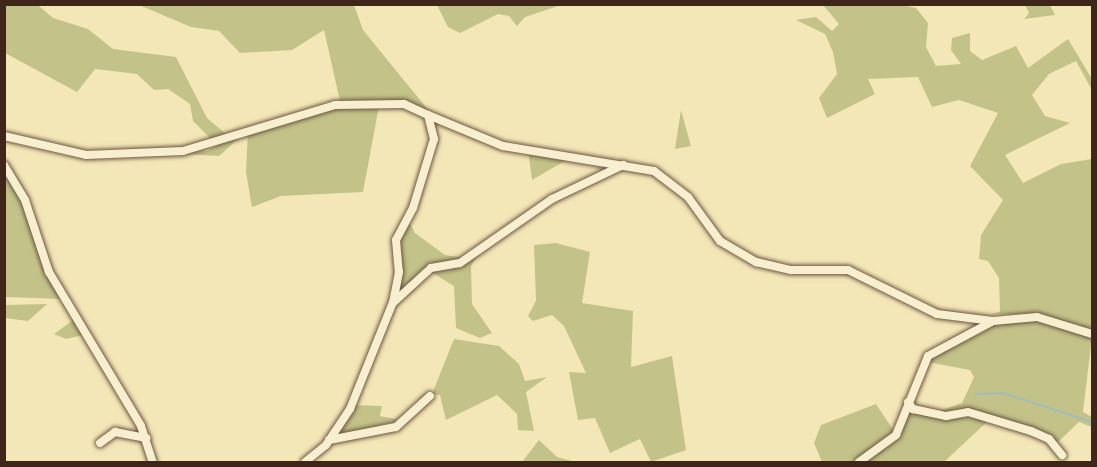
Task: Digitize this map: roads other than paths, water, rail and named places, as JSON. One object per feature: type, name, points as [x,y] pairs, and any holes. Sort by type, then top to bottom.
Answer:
[{"type":"street","points":[[4,136],[86,155],[183,151],[334,105],[404,104],[503,146],[624,164],[654,171],[672,183],[736,255],[791,270],[848,270],[872,278],[921,309],[993,321],[1038,317],[1092,334]]},
{"type":"street","points":[[305,462],[329,440],[367,375],[392,305],[399,272],[396,240],[413,208],[434,140],[428,116]]},
{"type":"street","points":[[392,305],[431,268],[460,263],[552,199],[624,164]]},
{"type":"street","points":[[4,165],[25,200],[50,272],[147,438],[153,462]]},
{"type":"street","points":[[859,462],[896,435],[928,356],[993,321]]},
{"type":"street","points":[[329,440],[396,427],[430,396]]},
{"type":"street","points":[[908,402],[913,409],[946,416],[968,412],[1031,431],[1049,439],[1062,455]]},
{"type":"street","points":[[100,443],[115,432],[147,438]]},
{"type":"waterway","points":[[976,394],[1003,393],[1092,422]]}]
